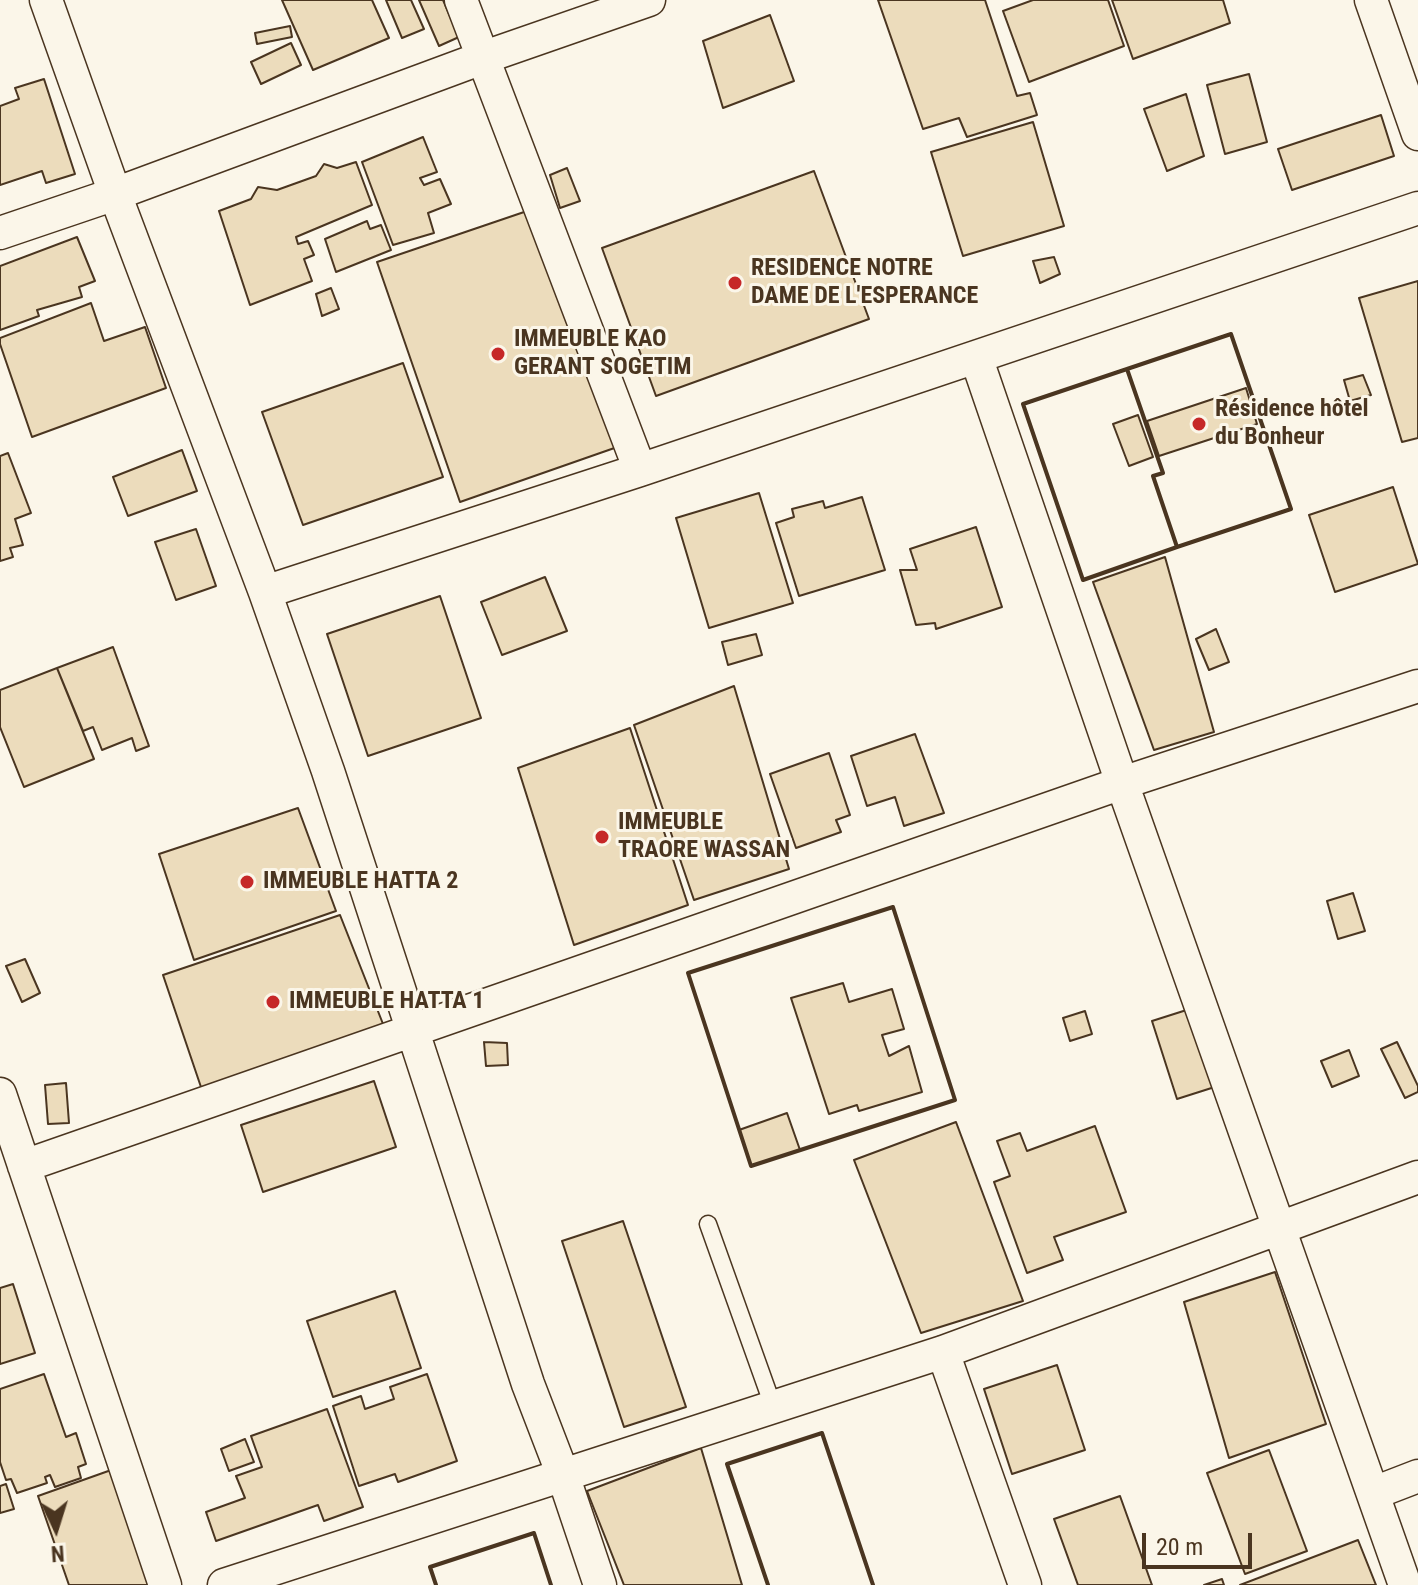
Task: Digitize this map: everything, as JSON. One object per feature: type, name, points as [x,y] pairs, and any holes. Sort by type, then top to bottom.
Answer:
[{"type":"street","points":[[46,0],[328,771],[528,1384],[600,1585]]},
{"type":"street","points":[[461,0],[640,470]]},
{"type":"street","points":[[0,233],[649,0]]},
{"type":"street","points":[[1371,0],[1418,134]]},
{"type":"street","points":[[265,592],[640,470],[1418,208]]},
{"type":"street","points":[[976,357],[1122,783],[1405,1585]]},
{"type":"street","points":[[24,1166],[1122,783],[1418,686]]},
{"type":"street","points":[[0,1094],[165,1585]]},
{"type":"street","points":[[224,1585],[943,1352],[1418,1177]]},
{"type":"street","points":[[943,1352],[1025,1585]]},
{"type":"street","points":[[1374,1493],[1418,1476]]},
{"type":"lane","points":[[708,1224],[773,1406]]},
{"type":"building","points":[[282,0],[372,0],[389,38],[313,70]]},
{"type":"building","points":[[386,0],[411,0],[424,29],[402,38]]},
{"type":"building","points":[[419,0],[443,0],[459,37],[439,46]]},
{"type":"building","points":[[878,0],[985,0],[1017,96],[1030,93],[1037,115],[967,137],[959,118],[923,129]]},
{"type":"building","points":[[1033,0],[1108,0],[1124,46],[1029,82],[1003,11]]},
{"type":"building","points":[[1112,0],[1223,0],[1230,23],[1133,59]]},
{"type":"building","points":[[770,15],[794,81],[723,108],[703,41]]},
{"type":"building","points":[[290,26],[292,37],[257,44],[255,33]]},
{"type":"building","points":[[291,43],[301,65],[261,84],[251,62]]},
{"type":"building","points":[[1249,74],[1267,142],[1225,154],[1207,85]]},
{"type":"building","points":[[44,79],[75,174],[46,183],[42,171],[0,185],[0,106],[19,99],[15,88]]},
{"type":"building","points":[[1186,94],[1204,156],[1167,171],[1144,109]]},
{"type":"building","points":[[1381,115],[1394,156],[1292,190],[1278,149]]},
{"type":"building","points":[[1033,122],[1064,226],[963,256],[931,152]]},
{"type":"building","points":[[423,137],[437,172],[420,178],[424,185],[440,179],[451,204],[428,213],[434,233],[393,245],[362,162]]},
{"type":"building","points":[[356,162],[372,205],[296,237],[298,244],[308,241],[314,255],[304,259],[312,281],[250,305],[219,211],[251,199],[258,187],[277,190],[316,176],[324,164],[337,168]]},
{"type":"building","points":[[567,168],[580,201],[560,208],[550,175]]},
{"type":"building","name":"RESIDENCE NOTRE DAME DE L'ESPERANCE","points":[[814,171],[869,319],[656,396],[602,248]]},
{"type":"building","name":"IMMEUBLE KAO GERANT SOGETIM","points":[[530,210],[623,445],[460,502],[377,262]]},
{"type":"building","points":[[367,221],[370,229],[381,225],[391,250],[336,272],[325,239]]},
{"type":"building","points":[[77,237],[95,281],[79,287],[82,297],[37,310],[39,316],[0,330],[0,266]]},
{"type":"building","points":[[1054,257],[1060,274],[1040,283],[1033,261]]},
{"type":"building","points":[[1418,281],[1418,438],[1402,442],[1359,298]]},
{"type":"building","points":[[331,288],[339,309],[322,316],[316,294]]},
{"type":"building","points":[[91,303],[104,341],[145,327],[166,388],[32,437],[0,338]]},
{"type":"building","points":[[403,363],[443,477],[303,525],[262,412]]},
{"type":"building","points":[[1363,375],[1371,395],[1350,401],[1344,380]]},
{"type":"building","points":[[1246,388],[1257,424],[1159,456],[1147,421]]},
{"type":"building","points":[[1138,415],[1153,457],[1129,466],[1113,424]]},
{"type":"building","points":[[182,450],[197,491],[128,516],[113,477]]},
{"type":"building","points":[[8,453],[31,513],[15,519],[23,545],[10,548],[13,557],[0,561],[0,456]]},
{"type":"building","points":[[1393,487],[1418,564],[1335,592],[1309,515]]},
{"type":"building","points":[[759,493],[793,603],[709,628],[676,518]]},
{"type":"building","points":[[862,497],[885,570],[799,596],[776,523],[794,517],[792,509],[823,501],[825,508]]},
{"type":"building","points":[[976,527],[1002,607],[936,629],[935,623],[916,625],[900,570],[917,570],[910,549]]},
{"type":"building","points":[[196,529],[216,586],[176,600],[155,542]]},
{"type":"building","points":[[1165,557],[1214,732],[1154,750],[1093,582]]},
{"type":"building","points":[[545,577],[567,631],[502,655],[481,602]]},
{"type":"building","points":[[440,596],[481,718],[368,756],[327,634]]},
{"type":"building","points":[[1216,629],[1229,662],[1209,670],[1196,639]]},
{"type":"building","points":[[756,634],[762,655],[728,665],[722,642]]},
{"type":"building","points":[[113,647],[149,746],[136,751],[132,738],[102,750],[93,727],[83,731],[57,668]]},
{"type":"building","points":[[57,668],[94,759],[24,787],[0,727],[0,690]]},
{"type":"building","points":[[734,686],[789,869],[694,900],[634,725]]},
{"type":"building","name":"IMMEUBLE TRAORE WASSAN","points":[[630,728],[688,905],[574,945],[518,768]]},
{"type":"building","points":[[915,734],[944,813],[904,826],[895,797],[867,806],[851,756]]},
{"type":"building","points":[[829,753],[850,815],[836,820],[841,832],[796,848],[770,774]]},
{"type":"building","name":"IMMEUBLE HATTA 2","points":[[298,808],[336,911],[194,960],[159,854]]},
{"type":"building","points":[[1353,893],[1365,931],[1338,939],[1327,901]]},
{"type":"building","name":"IMMEUBLE HATTA 1","points":[[340,915],[385,1029],[203,1093],[163,975]]},
{"type":"building","points":[[25,959],[40,993],[22,1002],[6,966]]},
{"type":"building","points":[[843,983],[849,1002],[892,989],[904,1029],[882,1035],[889,1056],[909,1046],[922,1092],[859,1111],[857,1105],[829,1114],[791,998]]},
{"type":"building","points":[[1196,1007],[1221,1085],[1177,1099],[1152,1021]]},
{"type":"building","points":[[1085,1011],[1092,1034],[1070,1041],[1063,1018]]},
{"type":"building","points":[[484,1042],[507,1043],[508,1065],[486,1066]]},
{"type":"building","points":[[1397,1042],[1418,1086],[1418,1092],[1405,1098],[1381,1049]]},
{"type":"building","points":[[1349,1050],[1359,1076],[1332,1087],[1321,1061]]},
{"type":"building","points":[[374,1081],[396,1147],[263,1192],[241,1125]]},
{"type":"building","points":[[66,1083],[69,1123],[48,1124],[45,1085]]},
{"type":"building","points":[[787,1113],[800,1150],[751,1166],[739,1130]]},
{"type":"building","points":[[956,1122],[1023,1301],[921,1333],[854,1160]]},
{"type":"building","points":[[1095,1126],[1126,1212],[1054,1237],[1063,1260],[1027,1273],[994,1182],[1010,1176],[997,1141],[1020,1133],[1027,1151]]},
{"type":"building","points":[[623,1221],[686,1407],[624,1427],[562,1241]]},
{"type":"building","points":[[1275,1272],[1326,1424],[1229,1458],[1184,1302]]},
{"type":"building","points":[[13,1284],[35,1353],[0,1364],[0,1288]]},
{"type":"building","points":[[395,1291],[421,1368],[333,1397],[307,1321]]},
{"type":"building","points":[[1057,1365],[1085,1450],[1012,1474],[984,1389]]},
{"type":"building","points":[[44,1374],[66,1437],[76,1433],[86,1464],[78,1467],[81,1478],[55,1487],[50,1475],[45,1477],[47,1483],[17,1493],[11,1479],[6,1480],[0,1462],[0,1389]]},
{"type":"building","points":[[427,1374],[457,1461],[398,1482],[395,1474],[359,1486],[333,1406],[361,1396],[365,1409],[394,1399],[390,1387]]},
{"type":"building","points":[[327,1409],[363,1507],[324,1521],[318,1505],[216,1541],[206,1512],[245,1498],[236,1476],[262,1467],[251,1436]]},
{"type":"building","points":[[245,1439],[254,1462],[229,1471],[221,1449]]},
{"type":"building","points":[[701,1448],[742,1585],[624,1585],[587,1491]]},
{"type":"building","points":[[1269,1450],[1307,1551],[1245,1574],[1207,1473]]},
{"type":"building","points":[[114,1469],[154,1585],[69,1585],[38,1496]]},
{"type":"building","points":[[6,1484],[14,1509],[0,1513],[0,1486]]},
{"type":"building","points":[[1120,1496],[1152,1585],[1078,1585],[1054,1519]]},
{"type":"building","points":[[1358,1540],[1376,1585],[1240,1585]]},
{"type":"building","points":[[1222,1579],[1224,1585],[1204,1585]]},
{"type":"wall","points":[[1231,334],[1291,509],[1177,547],[1153,476],[1163,473],[1127,369],[1231,334]]},
{"type":"wall","points":[[1127,369],[1163,473],[1153,476],[1177,547],[1083,580],[1023,404],[1127,369]]},
{"type":"wall","points":[[893,907],[955,1100],[751,1166],[688,973],[893,907]]},
{"type":"wall","points":[[768,1585],[727,1464],[822,1433],[873,1585]]},
{"type":"wall","points":[[436,1585],[430,1567],[534,1533],[551,1585]]},
{"type":"place","name":"RESIDENCE NOTRE DAME DE L'ESPERANCE","points":[[735,283]]},
{"type":"place","name":"IMMEUBLE KAO GERANT SOGETIM","points":[[498,354]]},
{"type":"place","name":"Résidence hôtel du Bonheur","points":[[1199,424]]},
{"type":"place","name":"IMMEUBLE TRAORE WASSAN","points":[[602,837]]},
{"type":"place","name":"IMMEUBLE HATTA 2","points":[[247,882]]},
{"type":"place","name":"IMMEUBLE HATTA 1","points":[[273,1002]]}]
